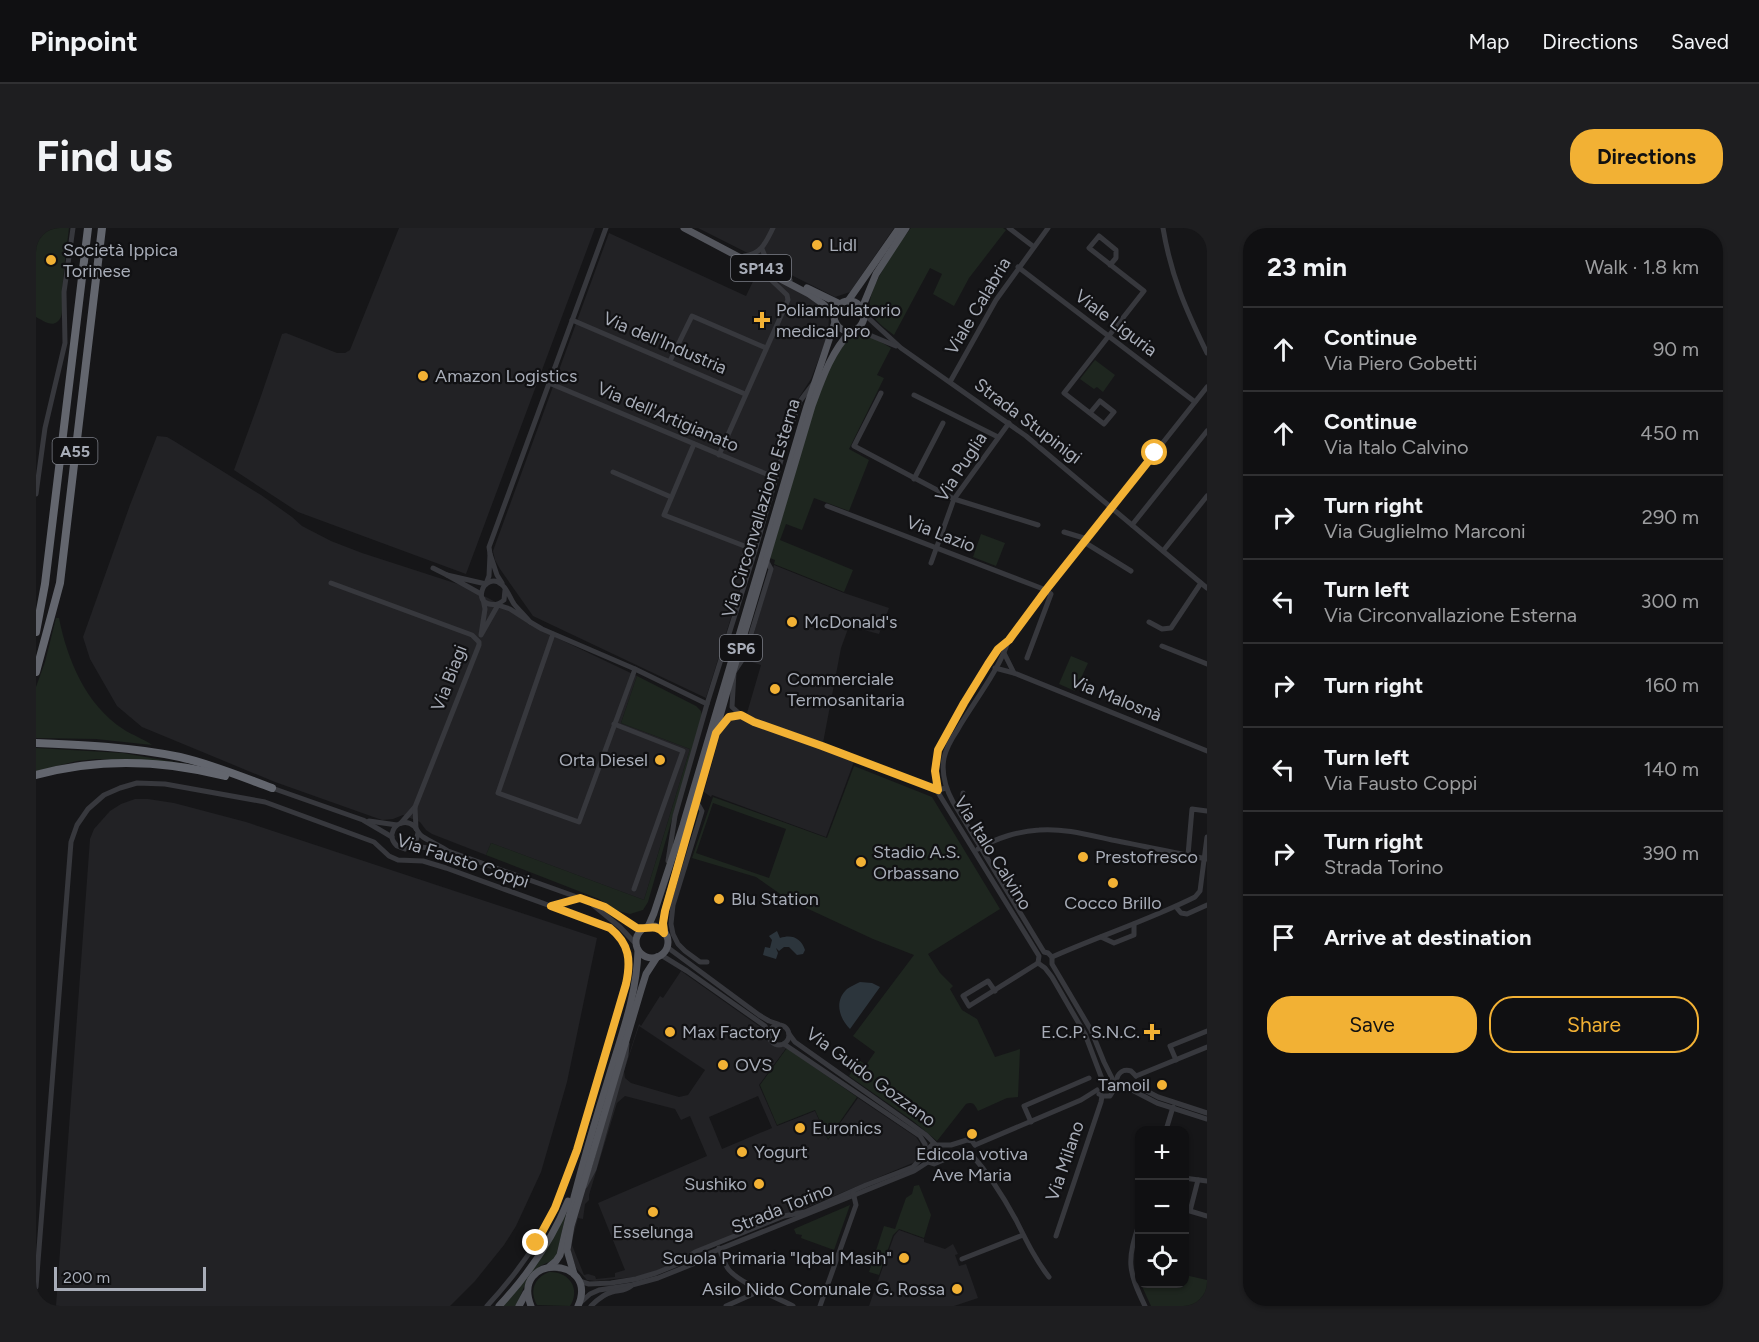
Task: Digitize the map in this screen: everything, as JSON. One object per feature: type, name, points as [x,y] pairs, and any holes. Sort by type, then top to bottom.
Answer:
[{"type":"highway","name":"A55","points":[[36,632],[45,584],[88,228]]},
{"type":"highway","name":"A55","points":[[36,672],[60,583],[102,228]]},
{"type":"highway","points":[[36,743],[123,747],[181,757],[272,788]]},
{"type":"highway","points":[[36,775],[78,765],[125,763],[212,772],[272,788]]},
{"type":"main road","name":"SP143","points":[[684,228],[808,294],[823,304],[834,318]]},
{"type":"main road","name":"SP143","points":[[690,228],[840,304]]},
{"type":"main road","name":"Via Circonvallazione Esterna","points":[[667,947],[663,923],[665,911],[766,560],[816,396],[828,365],[841,341],[862,323],[863,311],[876,273],[906,228]]},
{"type":"main road","points":[[848,301],[898,229]]},
{"type":"main road","points":[[840,304],[848,301],[856,303],[863,311]]},
{"type":"main road","name":"Via Circonvallazione Esterna","points":[[549,1266],[560,1255],[578,1177],[629,1008],[637,972],[637,936],[646,928],[654,914],[683,825],[788,468],[840,304]]},
{"type":"main road","points":[[834,318],[842,329],[853,330]]},
{"type":"main road","points":[[646,928],[658,927],[664,933]]},
{"type":"main road","points":[[637,947],[648,958],[659,956]]},
{"type":"main road","points":[[579,1305],[582,1292],[568,1256],[567,1245],[578,1200],[646,974],[667,947]]},
{"type":"main road","name":"SP6","points":[[499,1306],[543,1249],[560,1219],[578,1177]]},
{"type":"main road","points":[[549,1266],[561,1267],[574,1274]]},
{"type":"main road","name":"SP6","points":[[519,1306],[531,1279],[549,1266]]},
{"type":"main road","points":[[527,1290],[531,1306]]},
{"type":"street","points":[[36,494],[45,428],[65,343],[64,292],[73,228]]},
{"type":"street","points":[[480,637],[505,597],[489,547],[606,228]]},
{"type":"street","points":[[744,255],[756,253],[762,249],[773,228]]},
{"type":"street","points":[[1009,228],[1034,247]]},
{"type":"street","name":"Viale Calabria","points":[[950,382],[996,300],[1048,228]]},
{"type":"street","points":[[1163,228],[1167,252],[1180,294],[1207,353]]},
{"type":"street","points":[[1090,413],[1100,400],[1114,412],[1104,424],[1064,393],[1144,291],[1110,265],[1089,248],[1099,236],[1116,250],[1116,258],[1110,265]]},
{"type":"street","points":[[762,249],[767,261],[790,280]]},
{"type":"street","points":[[719,455],[788,297],[755,265]]},
{"type":"street","name":"Viale Liguria","points":[[1018,267],[1195,402]]},
{"type":"street","name":"Strada Stupinigi","points":[[863,311],[901,348],[1009,423],[1207,588]]},
{"type":"street","points":[[670,361],[692,316],[766,348]]},
{"type":"street","name":"Via dell'Industria","points":[[572,320],[745,394]]},
{"type":"street","name":"Strada Stupinigi","points":[[853,330],[901,348]]},
{"type":"street","name":"Via Circonvallazione Esterna","points":[[663,887],[675,816],[789,432],[801,400],[816,380]]},
{"type":"street","name":"Via dell'Artigianato","points":[[549,383],[776,478]]},
{"type":"street","name":"Via Italo Calvino","points":[[1042,954],[948,810],[938,790],[935,771],[938,750],[958,712],[998,649],[1009,640],[1085,540],[1206,389]]},
{"type":"street","points":[[881,393],[854,446],[954,499],[1038,525]]},
{"type":"street","points":[[914,395],[998,437]]},
{"type":"street","points":[[914,478],[943,423]]},
{"type":"street","name":"Via Puglia","points":[[931,563],[954,499],[1009,423]]},
{"type":"street","points":[[1132,525],[1207,431]]},
{"type":"street","points":[[614,472],[671,497],[694,444]]},
{"type":"street","points":[[1163,550],[1207,496]]},
{"type":"street","name":"Via Circonvallazione Esterna","points":[[671,497],[664,515],[747,547]]},
{"type":"street","name":"Via Circonvallazione Esterna","points":[[750,565],[742,562],[764,498],[770,500]]},
{"type":"street","name":"Via Lazio","points":[[827,506],[1046,590]]},
{"type":"street","points":[[1064,532],[1085,540],[1131,571]]},
{"type":"street","points":[[480,637],[485,609],[482,597],[489,576],[490,554]]},
{"type":"street","points":[[433,568],[482,597],[489,605],[510,609],[542,629],[635,669],[707,704]]},
{"type":"street","points":[[447,575],[486,584],[493,581],[501,583],[530,622]]},
{"type":"street","name":"Via Biagi","points":[[331,583],[480,637],[479,645],[415,807],[399,824]]},
{"type":"street","points":[[1149,622],[1162,630],[1171,628],[1201,583]]},
{"type":"street","points":[[1027,658],[1051,594],[1046,590]]},
{"type":"street","points":[[553,634],[498,793],[579,822],[635,669]]},
{"type":"street","name":"Via Italo Calvino","points":[[1009,640],[1005,654],[970,707],[949,745],[944,757],[943,770],[946,788],[1042,954]]},
{"type":"street","points":[[1162,646],[1207,664]]},
{"type":"street","points":[[998,649],[1005,654],[1014,672]]},
{"type":"street","name":"Via Malosnà","points":[[988,664],[1014,672],[1207,751]]},
{"type":"street","name":"Via Circonvallazione Esterna","points":[[734,672],[731,703],[741,715]]},
{"type":"street","points":[[716,733],[728,717],[741,715],[754,722],[938,790],[946,788]]},
{"type":"street","points":[[615,724],[683,751],[634,889]]},
{"type":"street","name":"Via Fausto Coppi","points":[[36,1287],[39,1214],[71,842],[77,825],[88,809],[104,795],[137,783],[165,784],[265,802],[374,842],[389,856],[398,860],[423,861],[610,928],[620,938],[630,962],[626,984],[577,1150],[564,1186],[536,1243],[487,1306]]},
{"type":"street","points":[[272,788],[363,820],[392,837]]},
{"type":"street","name":"Via Italo Calvino","points":[[956,806],[962,802],[963,793]]},
{"type":"street","name":"Via Circonvallazione Esterna","points":[[696,801],[702,810],[673,906],[671,924],[678,944],[700,962],[707,962]]},
{"type":"street","name":"Via Biagi","points":[[415,807],[417,831]]},
{"type":"street","points":[[1188,855],[1192,809],[1207,811]]},
{"type":"street","points":[[363,820],[410,823],[417,831],[448,851]]},
{"type":"street","points":[[399,824],[392,831],[392,837],[394,844],[400,848],[413,846],[448,851],[605,907],[633,926],[646,928]]},
{"type":"street","points":[[974,852],[1009,836],[1046,829],[1206,859]]},
{"type":"street","points":[[413,846],[417,841],[417,831]]},
{"type":"street","points":[[1045,968],[1049,967],[1052,960],[1077,945],[1134,924],[1198,895],[1205,872],[1207,837]]},
{"type":"street","points":[[551,906],[580,898]]},
{"type":"street","points":[[590,903],[620,927],[637,947]]},
{"type":"street","points":[[1176,906],[1181,913],[1187,914],[1207,905]]},
{"type":"street","points":[[1101,937],[1114,943],[1134,935],[1134,924]]},
{"type":"street","points":[[659,956],[687,972],[765,1026],[770,1040],[775,1044],[784,1044],[788,1040],[789,1034],[786,1027],[759,1015],[667,947]]},
{"type":"street","name":"Via Italo Calvino","points":[[1042,954],[1048,953],[1091,1030],[1114,1079]]},
{"type":"street","points":[[994,991],[988,981],[963,996],[969,1006],[994,991],[1038,963],[1042,954]]},
{"type":"street","points":[[1038,963],[1052,977],[1085,1034],[1102,1079]]},
{"type":"street","points":[[768,1034],[771,1028],[778,1024]]},
{"type":"street","points":[[1176,1060],[1170,1046],[1207,1031]]},
{"type":"street","name":"Via Guido Gozzano","points":[[789,1034],[795,1042],[926,1134],[935,1144]]},
{"type":"street","name":"Via Guido Gozzano","points":[[784,1044],[920,1136],[925,1144],[926,1153]]},
{"type":"street","points":[[1132,1087],[1136,1076],[1207,1047]]},
{"type":"street","points":[[1114,1079],[1125,1070],[1131,1071],[1136,1076]]},
{"type":"street","points":[[1031,1122],[1024,1106],[1089,1078]]},
{"type":"street","points":[[1114,1079],[1102,1079],[1097,1083],[1097,1090],[1101,1096],[1110,1096],[1118,1088]]},
{"type":"street","points":[[1114,1079],[1118,1088]]},
{"type":"street","points":[[1118,1088],[1132,1087],[1157,1103],[1207,1113]]},
{"type":"street","points":[[975,1145],[1082,1100],[1097,1090]]},
{"type":"street","name":"Via Milano","points":[[1056,1236],[1101,1102],[1101,1096]]},
{"type":"street","points":[[1174,1105],[1207,1119]]},
{"type":"street","points":[[1168,1126],[1174,1105]]},
{"type":"street","points":[[935,1144],[951,1145],[967,1140],[972,1141],[975,1145]]},
{"type":"street","name":"Strada Torino","points":[[854,1193],[913,1167],[926,1153],[929,1146],[935,1144]]},
{"type":"street","points":[[975,1145],[974,1152],[971,1154],[989,1175],[1038,1263],[1049,1277]]},
{"type":"street","points":[[926,1153],[928,1162]]},
{"type":"street","name":"Strada Torino","points":[[579,1305],[590,1294],[599,1290],[632,1285],[675,1271],[718,1246],[783,1216],[805,1212],[914,1171],[928,1162],[934,1164],[955,1155],[971,1154]]},
{"type":"street","points":[[1189,1179],[1207,1181]]},
{"type":"street","points":[[1198,1180],[1190,1211],[1207,1216]]},
{"type":"street","points":[[820,1306],[855,1205],[854,1193]]},
{"type":"street","points":[[1136,1234],[1131,1247],[1130,1266],[1137,1291],[1145,1306]]},
{"type":"street","points":[[962,1259],[1023,1235]]},
{"type":"street","points":[[718,1246],[731,1272],[793,1306]]},
{"type":"street","name":"Strada Torino","points":[[579,1281],[586,1284],[597,1284],[636,1280],[678,1264],[696,1252],[718,1246]]},
{"type":"street","points":[[591,1306],[604,1295],[626,1290],[632,1285]]},
{"type":"street","points":[[726,1306],[762,1290]]},
{"type":"shaded area","name":"Società Ippica Torinese","points":[[36,228],[69,228],[63,276],[62,314],[59,320],[52,324],[36,317]]},
{"type":"shaded area","points":[[399,228],[595,228],[466,574],[298,512],[234,470],[282,334],[286,333],[337,353],[350,350]]},
{"type":"shaded area","points":[[698,228],[894,228],[850,292],[835,297]]},
{"type":"shaded area","points":[[911,228],[1003,228],[1006,230],[969,278],[954,306],[933,294],[942,274],[930,268],[894,335],[873,316],[870,299],[878,278]]},
{"type":"shaded area","points":[[609,233],[746,296],[758,271],[805,295],[827,311],[829,316],[828,335],[811,379],[798,399],[786,431],[706,698],[533,616],[500,569],[493,551]]},
{"type":"shaded area","points":[[861,335],[874,338],[891,348],[877,375],[884,378],[849,449],[869,460],[849,511],[814,498],[802,530],[786,524],[780,540],[853,570],[844,592],[774,564],[775,560],[770,558],[815,406],[831,365],[848,338]]},
{"type":"shaded area","points":[[1095,360],[1115,375],[1103,392],[1097,387],[1094,389],[1080,379]]},
{"type":"shaded area","points":[[157,436],[167,437],[174,441],[261,495],[302,526],[331,541],[467,587],[507,608],[530,625],[637,676],[621,723],[690,749],[644,900],[491,843],[486,855],[432,834],[420,822],[403,815],[382,820],[275,782],[142,727],[117,706],[90,659],[83,637]]},
{"type":"shaded area","points":[[981,534],[1005,543],[996,566],[973,557]]},
{"type":"shaded area","points":[[774,565],[889,608],[879,634],[849,626],[841,648],[823,743],[751,717],[747,713],[761,665],[746,660]]},
{"type":"shaded area","points":[[56,618],[59,618],[73,665],[89,694],[110,719],[152,745],[96,739],[36,738],[36,687]]},
{"type":"shaded area","points":[[1071,656],[1088,663],[1075,691],[1059,684]]},
{"type":"shaded area","points":[[637,676],[696,706],[702,715],[648,902],[643,910],[630,914],[618,911],[599,899],[486,855],[491,843],[644,900],[690,749],[621,723]]},
{"type":"shaded area","points":[[741,716],[855,759],[826,837],[712,795],[711,797],[704,792],[721,731],[727,719]]},
{"type":"shaded area","points":[[36,748],[123,753],[180,763],[96,759],[36,771]]},
{"type":"shaded area","points":[[854,766],[932,797],[1000,909],[928,954],[940,973],[953,986],[950,989],[962,1010],[977,1019],[995,1057],[1020,1049],[1018,1097],[1007,1098],[978,1111],[974,1104],[966,1104],[937,1141],[913,1121],[849,1076],[859,1060],[866,1065],[875,1052],[853,1036],[914,955],[873,939],[789,900],[756,877],[692,858],[713,797],[827,838]],"holes":[[[713,803],[786,829],[769,878],[696,853]]]},
{"type":"shaded area","points":[[135,799],[174,803],[246,822],[597,938],[567,1082],[541,1172],[516,1226],[504,1245],[475,1281],[450,1306],[56,1306],[90,839],[94,829],[110,811]]},
{"type":"shaded area","points":[[777,931],[780,938],[792,937],[798,940],[805,950],[803,954],[797,955],[789,947],[784,947],[779,951],[776,948],[778,953],[776,959],[763,955],[765,947],[770,948],[772,940],[769,936]]},
{"type":"shaded area","points":[[681,971],[766,1031],[771,1044],[787,1047],[759,1085],[777,1126],[815,1111],[828,1140],[858,1098],[916,1137],[920,1143],[921,1154],[915,1162],[644,1276],[587,1280],[576,1268],[571,1254],[570,1247],[575,1218],[639,1024],[641,1026],[660,996],[663,998]],"holes":[[[639,1026],[705,1070],[688,1095],[679,1097],[631,1083],[625,1078],[624,1071]],[[625,1096],[675,1109],[681,1120],[690,1116],[707,1156],[598,1203],[625,1270],[615,1273],[615,1277],[596,1279],[595,1276],[584,1275],[572,1245],[578,1218],[583,1219],[585,1204],[589,1200],[617,1103]],[[758,1096],[772,1128],[722,1149],[709,1117]]]},
{"type":"shaded area","points":[[860,982],[872,983],[880,987],[850,1029],[841,1015],[840,999],[847,989]]},
{"type":"shaded area","points":[[787,1048],[857,1097],[828,1139],[815,1110],[777,1125],[760,1085]]},
{"type":"shaded area","points":[[919,1185],[931,1215],[924,1238],[899,1229],[893,1235],[879,1275],[869,1272],[884,1226],[895,1229],[906,1198],[912,1194],[914,1186]]},
{"type":"shaded area","points":[[850,1205],[834,1250],[796,1234],[794,1229]]},
{"type":"shaded area","points":[[567,1210],[556,1257],[537,1268],[532,1274],[516,1306],[503,1306]]},
{"type":"shaded area","points":[[899,1230],[945,1249],[953,1244],[958,1254],[955,1255],[959,1266],[966,1264],[978,1298],[954,1306],[869,1306],[894,1236]]},
{"type":"shaded area","points":[[549,1272],[562,1274],[571,1282],[574,1293],[570,1306],[537,1305],[533,1295],[534,1286]]},
{"type":"shaded area","points":[[1189,1276],[1207,1280],[1207,1306],[1151,1306],[1143,1288],[1189,1288]]},
{"type":"place","name":"Lidl","points":[[817,245]]},
{"type":"place","name":"Società Ippica Torinese","points":[[51,260]]},
{"type":"place","name":"Poliambulatorio medical pro","points":[[762,320]]},
{"type":"place","name":"Amazon Logistics","points":[[423,376]]},
{"type":"place","name":"McDonald's","points":[[792,622]]},
{"type":"place","name":"Commerciale Termosanitaria","points":[[775,689]]},
{"type":"place","name":"Orta Diesel","points":[[660,760]]},
{"type":"place","name":"Prestofresco","points":[[1083,857]]},
{"type":"place","name":"Stadio A.S. Orbassano","points":[[861,862]]},
{"type":"place","name":"Cocco Brillo","points":[[1113,883]]},
{"type":"place","name":"Blu Station","points":[[719,899]]},
{"type":"place","name":"Max Factory","points":[[670,1032]]},
{"type":"place","name":"E.C.P. S.N.C.","points":[[1152,1032]]},
{"type":"place","name":"OVS","points":[[723,1065]]},
{"type":"place","name":"Tamoil","points":[[1162,1085]]},
{"type":"place","name":"Euronics","points":[[800,1128]]},
{"type":"place","name":"Edicola votiva Ave Maria","points":[[972,1134]]},
{"type":"place","name":"Yogurt","points":[[742,1152]]},
{"type":"place","name":"Sushiko","points":[[759,1184]]},
{"type":"place","name":"Esselunga","points":[[653,1212]]},
{"type":"place","name":"Scuola Primaria \"Iqbal Masih\"","points":[[904,1258]]},
{"type":"place","name":"Asilo Nido Comunale G. Rossa","points":[[957,1289]]},
{"type":"route","points":[[536,1243],[555,1208],[577,1150],[626,984],[630,962],[626,948],[610,928],[551,906],[580,898],[611,910],[637,928],[654,926],[664,933],[665,911],[688,827],[716,733],[728,717],[741,715],[754,722],[938,790],[935,771],[938,750],[988,664],[1155,453]]}]
